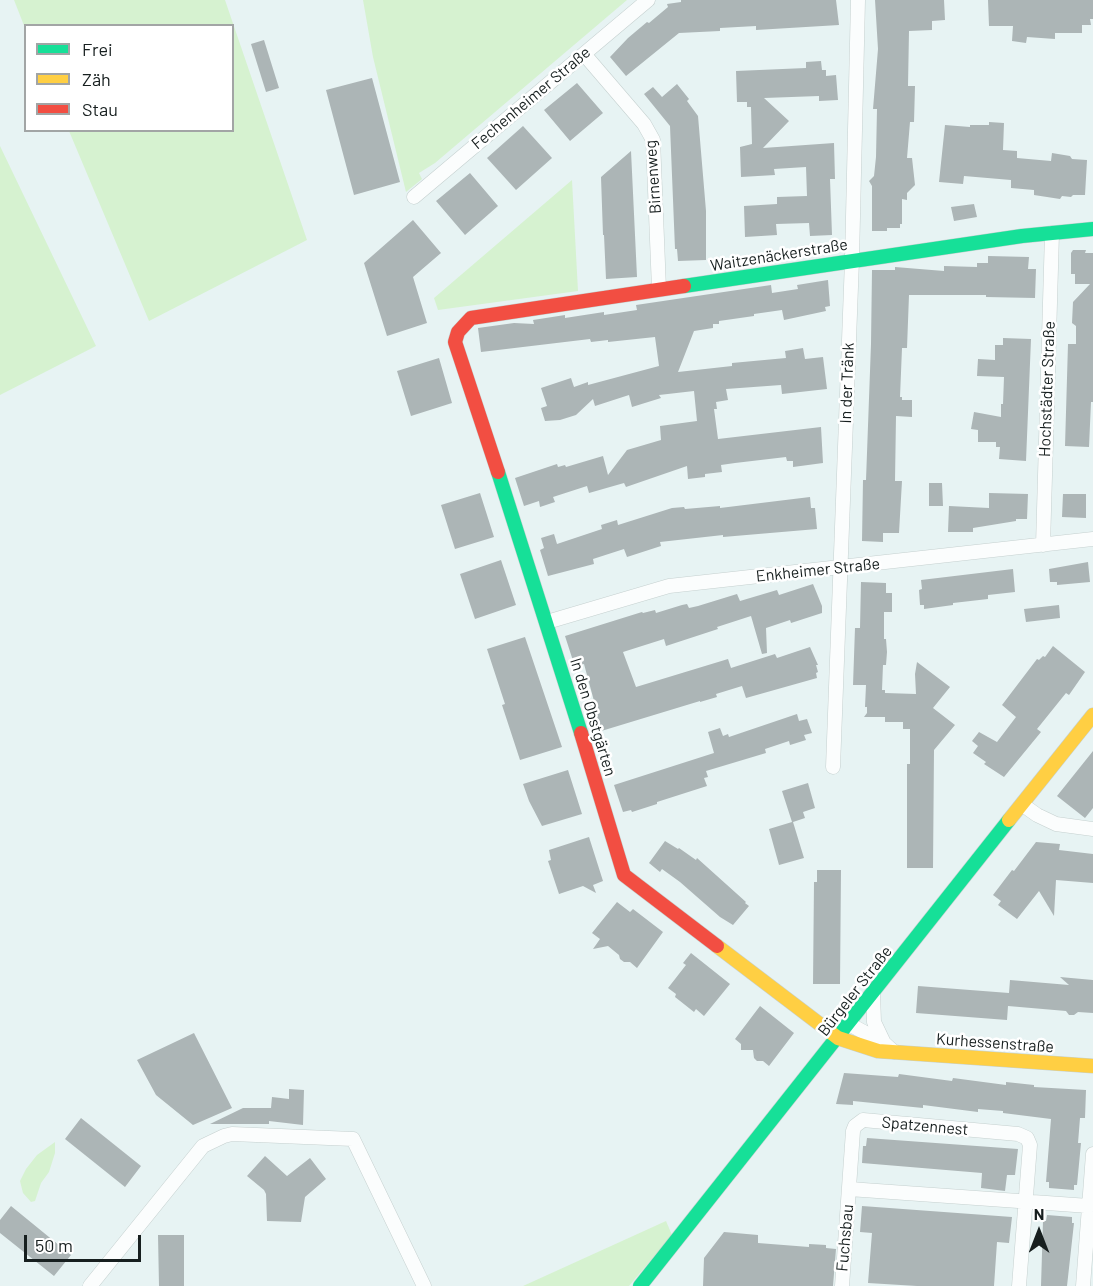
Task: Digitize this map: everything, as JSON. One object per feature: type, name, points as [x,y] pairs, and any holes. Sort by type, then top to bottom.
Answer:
[{"type":"street","name":"Fechenheimer Straße","points":[[414,197],[648,0]]},
{"type":"street","name":"In der Tränk","points":[[833,767],[852,260],[858,0]]},
{"type":"street","name":"Birnenweg","points":[[584,54],[644,124],[653,140],[659,289]]},
{"type":"street","name":"Waitzenäckerstraße","points":[[471,318],[852,260],[1093,229]]},
{"type":"street","name":"Hochstädter Straße","points":[[1043,545],[1052,233]]},
{"type":"street","name":"In den Obstgärten","points":[[471,318],[458,332],[455,338],[456,347],[547,622],[624,875],[838,1038]]},
{"type":"street","name":"Enkheimer Straße","points":[[547,622],[669,586],[1093,539]]},
{"type":"street","name":"Bürgeler Straße","points":[[640,1286],[1093,715]]},
{"type":"street","points":[[1023,805],[1037,816],[1056,824],[1093,830]]},
{"type":"street","points":[[873,994],[874,1022],[889,1047]]},
{"type":"street","name":"Kurhessenstraße","points":[[849,1024],[889,1047],[1093,1066]]},
{"type":"street","name":"Kurhessenstraße","points":[[838,1038],[878,1051],[889,1047]]},
{"type":"street","name":"Spatzennest","points":[[849,1189],[853,1131],[855,1126],[863,1120],[1024,1135],[1030,1145],[1025,1202]]},
{"type":"street","points":[[90,1286],[203,1146],[224,1136],[247,1134],[353,1139],[424,1286]]},
{"type":"street","points":[[1083,1286],[1093,1154]]},
{"type":"street","points":[[849,1189],[1089,1206]]},
{"type":"street","name":"Fuchsbau","points":[[842,1286],[849,1189]]},
{"type":"street","points":[[1018,1286],[1025,1202]]},
{"type":"green space","points":[[14,0],[225,0],[233,24],[24,24]]},
{"type":"green space","points":[[363,0],[627,0],[435,163],[419,173],[422,179],[406,192],[373,57]]},
{"type":"green space","points":[[234,26],[307,240],[149,321],[69,132],[234,132]]},
{"type":"green space","points":[[0,146],[96,346],[0,395]]},
{"type":"green space","points":[[572,180],[578,291],[438,310],[434,298]]},
{"type":"green space","points":[[55,1142],[55,1153],[49,1172],[41,1183],[35,1201],[31,1202],[23,1193],[20,1181],[37,1155]]},
{"type":"green space","points":[[666,1221],[672,1235],[629,1286],[523,1286]]},
{"type":"building","points":[[681,0],[836,0],[839,25],[756,30],[756,26],[679,33],[626,76],[610,57],[628,38],[668,7],[667,4],[681,2]]},
{"type":"building","points":[[875,0],[944,0],[945,20],[932,21],[932,30],[909,31],[908,86],[915,86],[914,122],[910,122],[907,158],[912,158],[915,185],[907,193],[907,200],[902,199],[900,228],[887,228],[887,231],[872,231],[872,186],[869,181],[874,176],[876,157],[877,109],[873,109],[878,49]]},
{"type":"building","points":[[988,0],[1093,0],[1093,19],[1090,19],[1091,25],[1082,25],[1082,33],[1055,33],[1055,39],[1027,37],[1026,43],[1012,41],[1013,26],[989,26]]},
{"type":"building","points":[[264,40],[279,88],[266,92],[251,44]]},
{"type":"building","points":[[821,61],[822,70],[826,70],[826,76],[836,75],[838,100],[819,101],[819,96],[764,98],[789,121],[763,148],[834,143],[835,179],[830,179],[832,235],[810,236],[809,223],[776,224],[777,235],[745,237],[744,206],[777,204],[777,197],[807,196],[806,167],[774,169],[775,175],[741,177],[740,147],[752,144],[751,107],[747,107],[747,102],[737,102],[736,71],[806,68],[806,62]]},
{"type":"building","points":[[372,78],[400,182],[354,195],[326,90]]},
{"type":"building","points":[[577,83],[603,113],[570,141],[544,110]]},
{"type":"building","points":[[677,84],[689,99],[687,101],[698,116],[706,211],[706,260],[678,261],[677,249],[675,249],[670,126],[644,94],[653,87],[662,97]]},
{"type":"building","points":[[989,122],[1004,123],[1003,150],[1017,151],[1017,158],[1051,161],[1052,153],[1070,156],[1072,159],[1087,160],[1085,195],[1062,196],[1060,199],[1034,195],[1034,190],[1011,188],[1011,180],[964,176],[963,184],[939,182],[945,125],[970,127],[970,125],[989,125]]},
{"type":"building","points":[[523,126],[552,158],[516,190],[487,158]]},
{"type":"building","points":[[631,151],[637,277],[606,279],[601,177]]},
{"type":"building","points":[[470,173],[498,206],[465,235],[436,201]]},
{"type":"building","points":[[974,204],[977,217],[954,221],[951,207]]},
{"type":"building","points":[[413,220],[441,253],[413,277],[427,323],[387,336],[364,263]]},
{"type":"building","points":[[1073,250],[1086,250],[1085,253],[1093,253],[1093,402],[1091,402],[1089,447],[1065,446],[1068,344],[1076,344],[1076,326],[1072,323],[1073,302],[1090,284],[1075,284],[1075,274],[1071,274]]},
{"type":"building","points":[[988,256],[1029,257],[1028,269],[1036,269],[1035,298],[986,297],[986,295],[909,295],[907,348],[902,348],[900,397],[902,400],[912,400],[912,417],[896,416],[895,481],[902,481],[899,533],[883,533],[883,542],[862,541],[872,270],[895,270],[895,267],[944,271],[944,266],[977,267],[977,263],[988,263]]},
{"type":"building","points":[[828,280],[830,306],[825,307],[826,311],[784,320],[782,310],[754,314],[754,316],[719,321],[719,324],[713,324],[713,328],[694,331],[678,372],[732,366],[732,363],[786,358],[785,351],[803,348],[805,359],[823,357],[827,389],[782,394],[781,385],[726,389],[728,400],[716,402],[717,409],[714,409],[718,439],[821,427],[823,463],[793,467],[793,461],[787,461],[786,457],[735,463],[721,465],[722,472],[688,479],[687,466],[626,487],[624,483],[589,493],[587,486],[553,497],[555,502],[540,507],[539,501],[524,506],[515,478],[557,464],[558,467],[565,465],[566,467],[603,456],[608,475],[627,450],[661,440],[660,426],[697,421],[694,391],[659,395],[661,398],[632,407],[629,395],[595,406],[593,399],[576,415],[560,420],[545,421],[541,408],[547,406],[541,388],[571,378],[574,387],[588,382],[588,385],[659,366],[655,337],[608,342],[608,340],[591,342],[590,339],[481,352],[478,328],[514,323],[534,324],[533,320],[565,315],[565,318],[604,312],[604,315],[637,310],[636,305],[771,285],[772,293],[798,289],[797,285]]},
{"type":"building","points":[[1003,338],[1031,339],[1026,461],[999,459],[1000,447],[996,447],[996,442],[978,442],[978,430],[971,429],[974,412],[1001,417],[1004,377],[977,376],[978,359],[995,360],[995,345],[1003,345]]},
{"type":"building","points":[[439,358],[452,403],[411,416],[397,371]]},
{"type":"building","points":[[929,483],[942,483],[943,506],[929,506]]},
{"type":"building","points":[[480,493],[494,537],[455,549],[441,505]]},
{"type":"building","points":[[989,493],[1028,494],[1027,519],[1016,519],[1016,521],[973,528],[973,532],[948,532],[949,506],[989,508]]},
{"type":"building","points":[[1063,494],[1086,494],[1086,518],[1062,517]]},
{"type":"building","points":[[810,497],[811,508],[815,508],[817,529],[660,542],[661,546],[627,557],[624,549],[593,559],[594,564],[548,576],[540,550],[544,548],[541,538],[554,534],[557,544],[602,529],[601,525],[617,520],[618,525],[672,508],[720,506],[720,508]]},
{"type":"building","points":[[501,560],[516,605],[475,619],[460,574]]},
{"type":"building","points":[[1088,562],[1090,582],[1057,585],[1057,582],[1050,582],[1049,569]]},
{"type":"building","points":[[1013,569],[1015,592],[988,595],[988,599],[924,609],[924,605],[920,605],[921,580]]},
{"type":"building","points":[[861,582],[886,583],[886,593],[892,593],[892,612],[884,612],[884,639],[886,639],[887,652],[886,665],[883,665],[882,690],[885,690],[885,693],[916,694],[917,662],[950,687],[933,708],[955,725],[934,750],[933,868],[907,868],[907,764],[910,764],[910,729],[903,729],[903,722],[885,722],[885,717],[864,717],[867,713],[866,685],[853,685],[855,628],[860,628]]},
{"type":"building","points":[[813,584],[822,606],[822,613],[766,628],[767,653],[762,654],[751,616],[666,646],[664,639],[623,652],[636,687],[728,659],[731,668],[775,654],[777,658],[810,647],[818,665],[816,665],[817,678],[746,698],[742,686],[716,694],[717,697],[598,732],[588,702],[594,701],[584,664],[575,667],[565,636],[642,612],[655,610],[656,613],[687,604],[689,608],[737,594],[740,601],[777,590],[779,595]]},
{"type":"building","points":[[1059,605],[1060,618],[1026,622],[1024,609]]},
{"type":"building","points":[[525,637],[562,747],[520,760],[487,649]]},
{"type":"building","points":[[1053,646],[1085,672],[1069,695],[1066,693],[1037,729],[1041,732],[1004,777],[984,764],[986,762],[973,753],[978,746],[972,741],[979,732],[997,742],[1016,717],[1002,705],[1037,659],[1045,657]]},
{"type":"building","points":[[797,714],[799,721],[807,719],[812,733],[804,735],[806,740],[790,745],[789,741],[765,749],[766,753],[706,771],[708,777],[704,778],[707,786],[632,812],[631,810],[623,812],[614,785],[714,753],[708,732],[720,728],[723,736],[728,734],[729,737]]},
{"type":"building","points":[[1093,751],[1093,808],[1085,818],[1057,796]]},
{"type":"building","points":[[568,770],[582,814],[542,826],[523,784]]},
{"type":"building","points":[[808,783],[815,808],[803,812],[805,818],[793,822],[804,858],[779,865],[769,829],[792,822],[782,791]]},
{"type":"building","points":[[589,837],[603,881],[593,885],[596,893],[583,886],[559,894],[548,861],[551,860],[549,850]]},
{"type":"building","points":[[665,841],[696,860],[697,858],[746,902],[749,906],[733,925],[720,917],[680,882],[662,869],[660,872],[649,863]]},
{"type":"building","points":[[1036,842],[1060,844],[1059,850],[1093,854],[1093,883],[1056,880],[1054,916],[1039,891],[1017,919],[998,905],[1001,901],[993,895]]},
{"type":"building","points":[[817,870],[841,870],[840,984],[813,984],[814,882],[817,882]]},
{"type":"building","points":[[617,902],[630,912],[633,909],[663,932],[637,968],[630,962],[620,959],[619,955],[608,946],[593,949],[600,939],[592,933]]},
{"type":"building","points":[[691,953],[730,984],[704,1016],[696,1009],[694,1012],[675,997],[676,994],[668,988],[686,965],[683,963]]},
{"type":"building","points":[[1060,977],[1093,980],[1093,1013],[1078,1012],[1069,1015],[1066,1011],[1008,1006],[1007,1020],[916,1013],[918,986],[1009,993],[1010,980],[1069,985]]},
{"type":"building","points":[[760,1006],[794,1033],[769,1066],[754,1058],[753,1050],[741,1050],[741,1044],[735,1039]]},
{"type":"building","points":[[194,1033],[232,1108],[193,1125],[156,1095],[137,1060]]},
{"type":"building","points":[[844,1073],[898,1077],[899,1074],[952,1081],[953,1078],[1006,1085],[1006,1082],[1034,1085],[1034,1087],[1086,1090],[1085,1118],[1080,1118],[1078,1143],[1081,1143],[1077,1185],[1074,1185],[1074,1190],[1049,1188],[1049,1182],[1046,1182],[1051,1119],[1003,1113],[1003,1111],[978,1109],[978,1112],[923,1105],[923,1108],[853,1101],[853,1105],[836,1104]]},
{"type":"building","points":[[289,1089],[304,1090],[303,1125],[269,1121],[269,1124],[210,1124],[243,1108],[271,1108],[272,1097],[289,1099]]},
{"type":"building","points":[[81,1118],[141,1166],[125,1187],[65,1139]]},
{"type":"building","points":[[867,1138],[1018,1149],[1015,1175],[1007,1175],[1005,1191],[981,1188],[982,1173],[862,1163],[863,1146],[866,1146]]},
{"type":"building","points":[[265,1156],[287,1176],[310,1158],[326,1179],[305,1197],[301,1222],[267,1221],[266,1194],[247,1176]]},
{"type":"building","points":[[11,1206],[71,1255],[54,1276],[0,1233],[0,1220]]},
{"type":"building","points":[[862,1206],[1012,1217],[1009,1243],[997,1242],[994,1286],[917,1286],[868,1283],[872,1233],[860,1232]]},
{"type":"building","points":[[1047,1215],[1072,1217],[1072,1223],[1074,1223],[1067,1286],[1041,1286],[1043,1221],[1046,1221]]},
{"type":"building","points":[[724,1232],[758,1235],[758,1243],[809,1247],[809,1244],[826,1245],[826,1248],[836,1249],[833,1286],[703,1286],[704,1258]]},
{"type":"building","points":[[158,1235],[184,1235],[184,1286],[159,1286]]},
{"type":"traffic: fast","points":[[684,286],[1022,236],[1093,229]]},
{"type":"traffic: fast","points":[[498,472],[581,733]]},
{"type":"traffic: fast","points":[[640,1286],[1009,820]]},
{"type":"traffic: slow","points":[[1009,820],[1093,715]]},
{"type":"traffic: slow","points":[[717,946],[838,1038],[878,1051],[1093,1066]]},
{"type":"traffic: jam","points":[[498,472],[455,342],[458,332],[471,318],[684,286]]},
{"type":"traffic: jam","points":[[581,733],[624,875],[717,946]]}]
